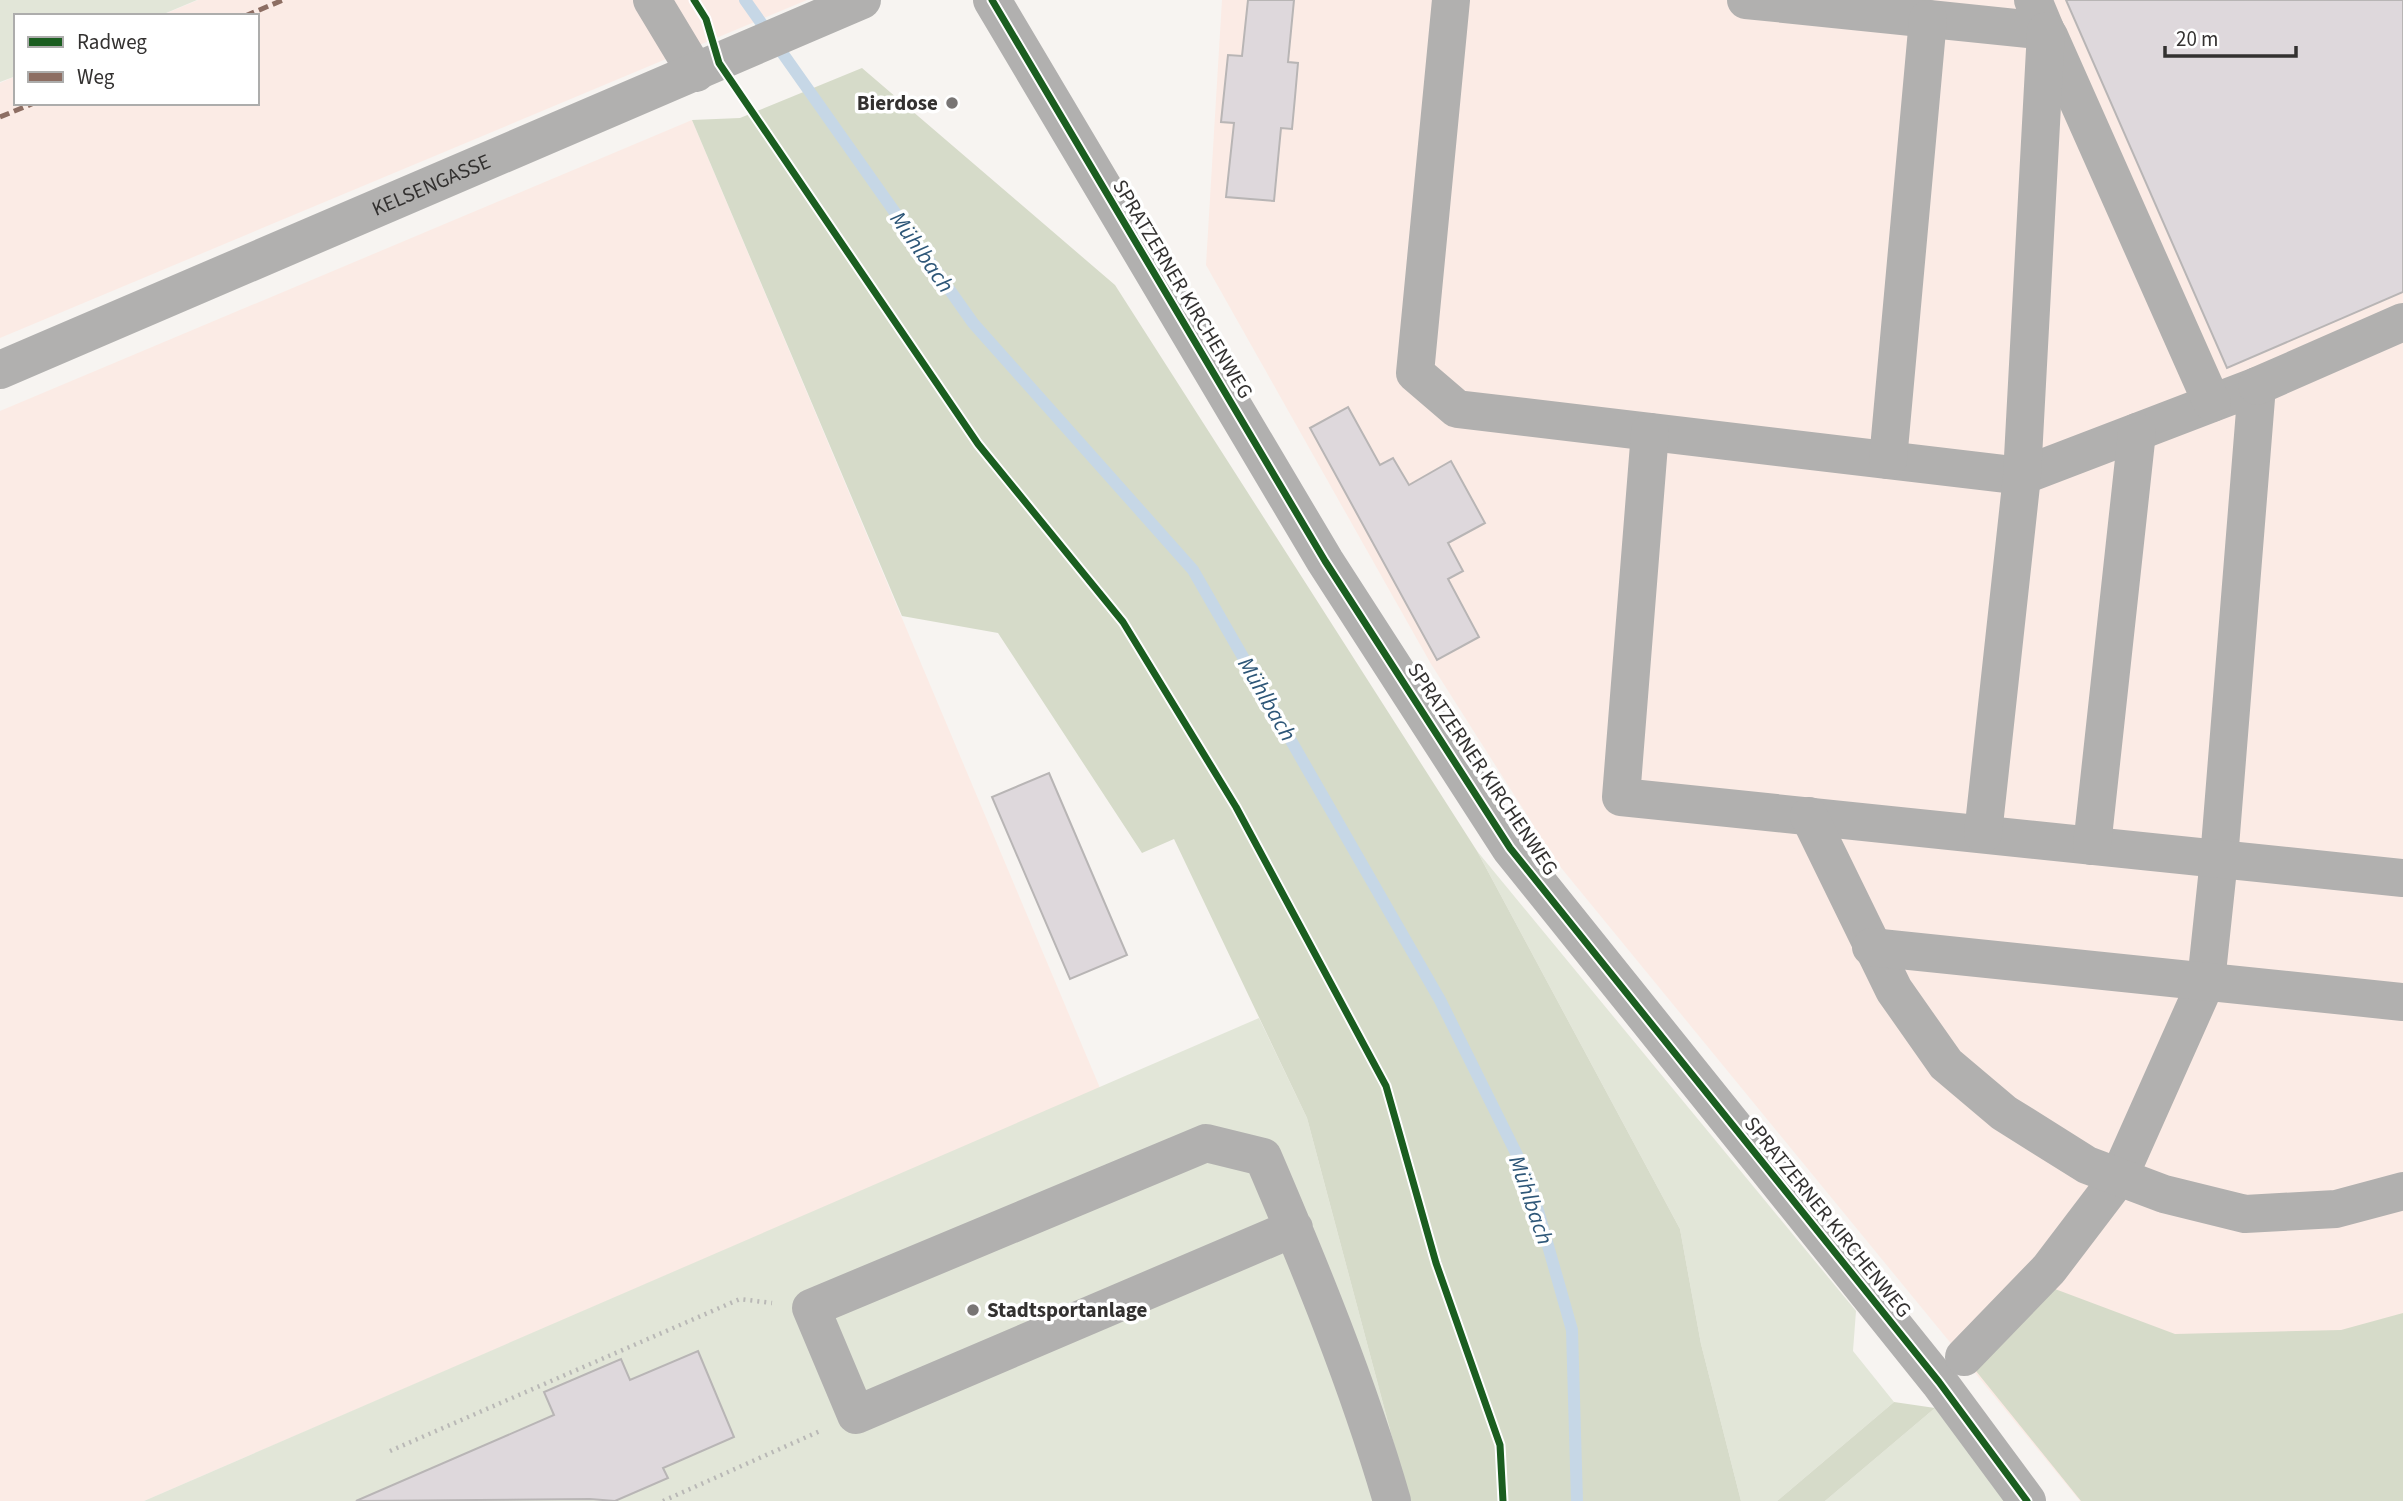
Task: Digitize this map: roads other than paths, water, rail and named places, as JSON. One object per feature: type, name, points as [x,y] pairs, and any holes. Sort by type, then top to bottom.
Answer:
[{"type":"street","points":[[653,0],[719,62]]},
{"type":"street","name":"KELSENGASSE","points":[[0,370],[862,0]]},
{"type":"street","name":"SPRATZERNER KIRCHENWEG","points":[[992,0],[1325,561],[1510,848],[1939,1382],[2027,1501]]},
{"type":"street","points":[[1451,0],[1415,373],[1457,410],[2022,476],[2257,386],[2403,322]]},
{"type":"street","points":[[1746,0],[1928,19],[2040,16]]},
{"type":"street","points":[[2040,16],[2212,403]]},
{"type":"street","points":[[1983,834],[2022,476],[2040,16]]},
{"type":"street","points":[[1888,460],[1928,19]]},
{"type":"street","points":[[1964,1357],[2049,1269],[2119,1177],[2206,982],[2219,859],[2257,386]]},
{"type":"street","points":[[1650,432],[1621,797],[2403,878]]},
{"type":"street","points":[[2092,846],[2137,432]]},
{"type":"street","points":[[1809,817],[1894,990],[1946,1064],[2004,1113],[2087,1165],[2164,1194],[2245,1213],[2336,1209],[2403,1191]]},
{"type":"street","points":[[1871,947],[2403,1002]]},
{"type":"street","points":[[1294,1228],[856,1415],[811,1308],[1206,1143],[1263,1157],[1294,1228],[1376,1446],[1392,1501]]},
{"type":"waterway","name":"Mühlbach","points":[[745,0],[973,323],[1193,570],[1440,1000],[1529,1179],[1572,1330],[1577,1501]]},
{"type":"place","name":"Bierdose","points":[[952,103]]},
{"type":"place","name":"Stadtsportanlage","points":[[973,1310]]}]
